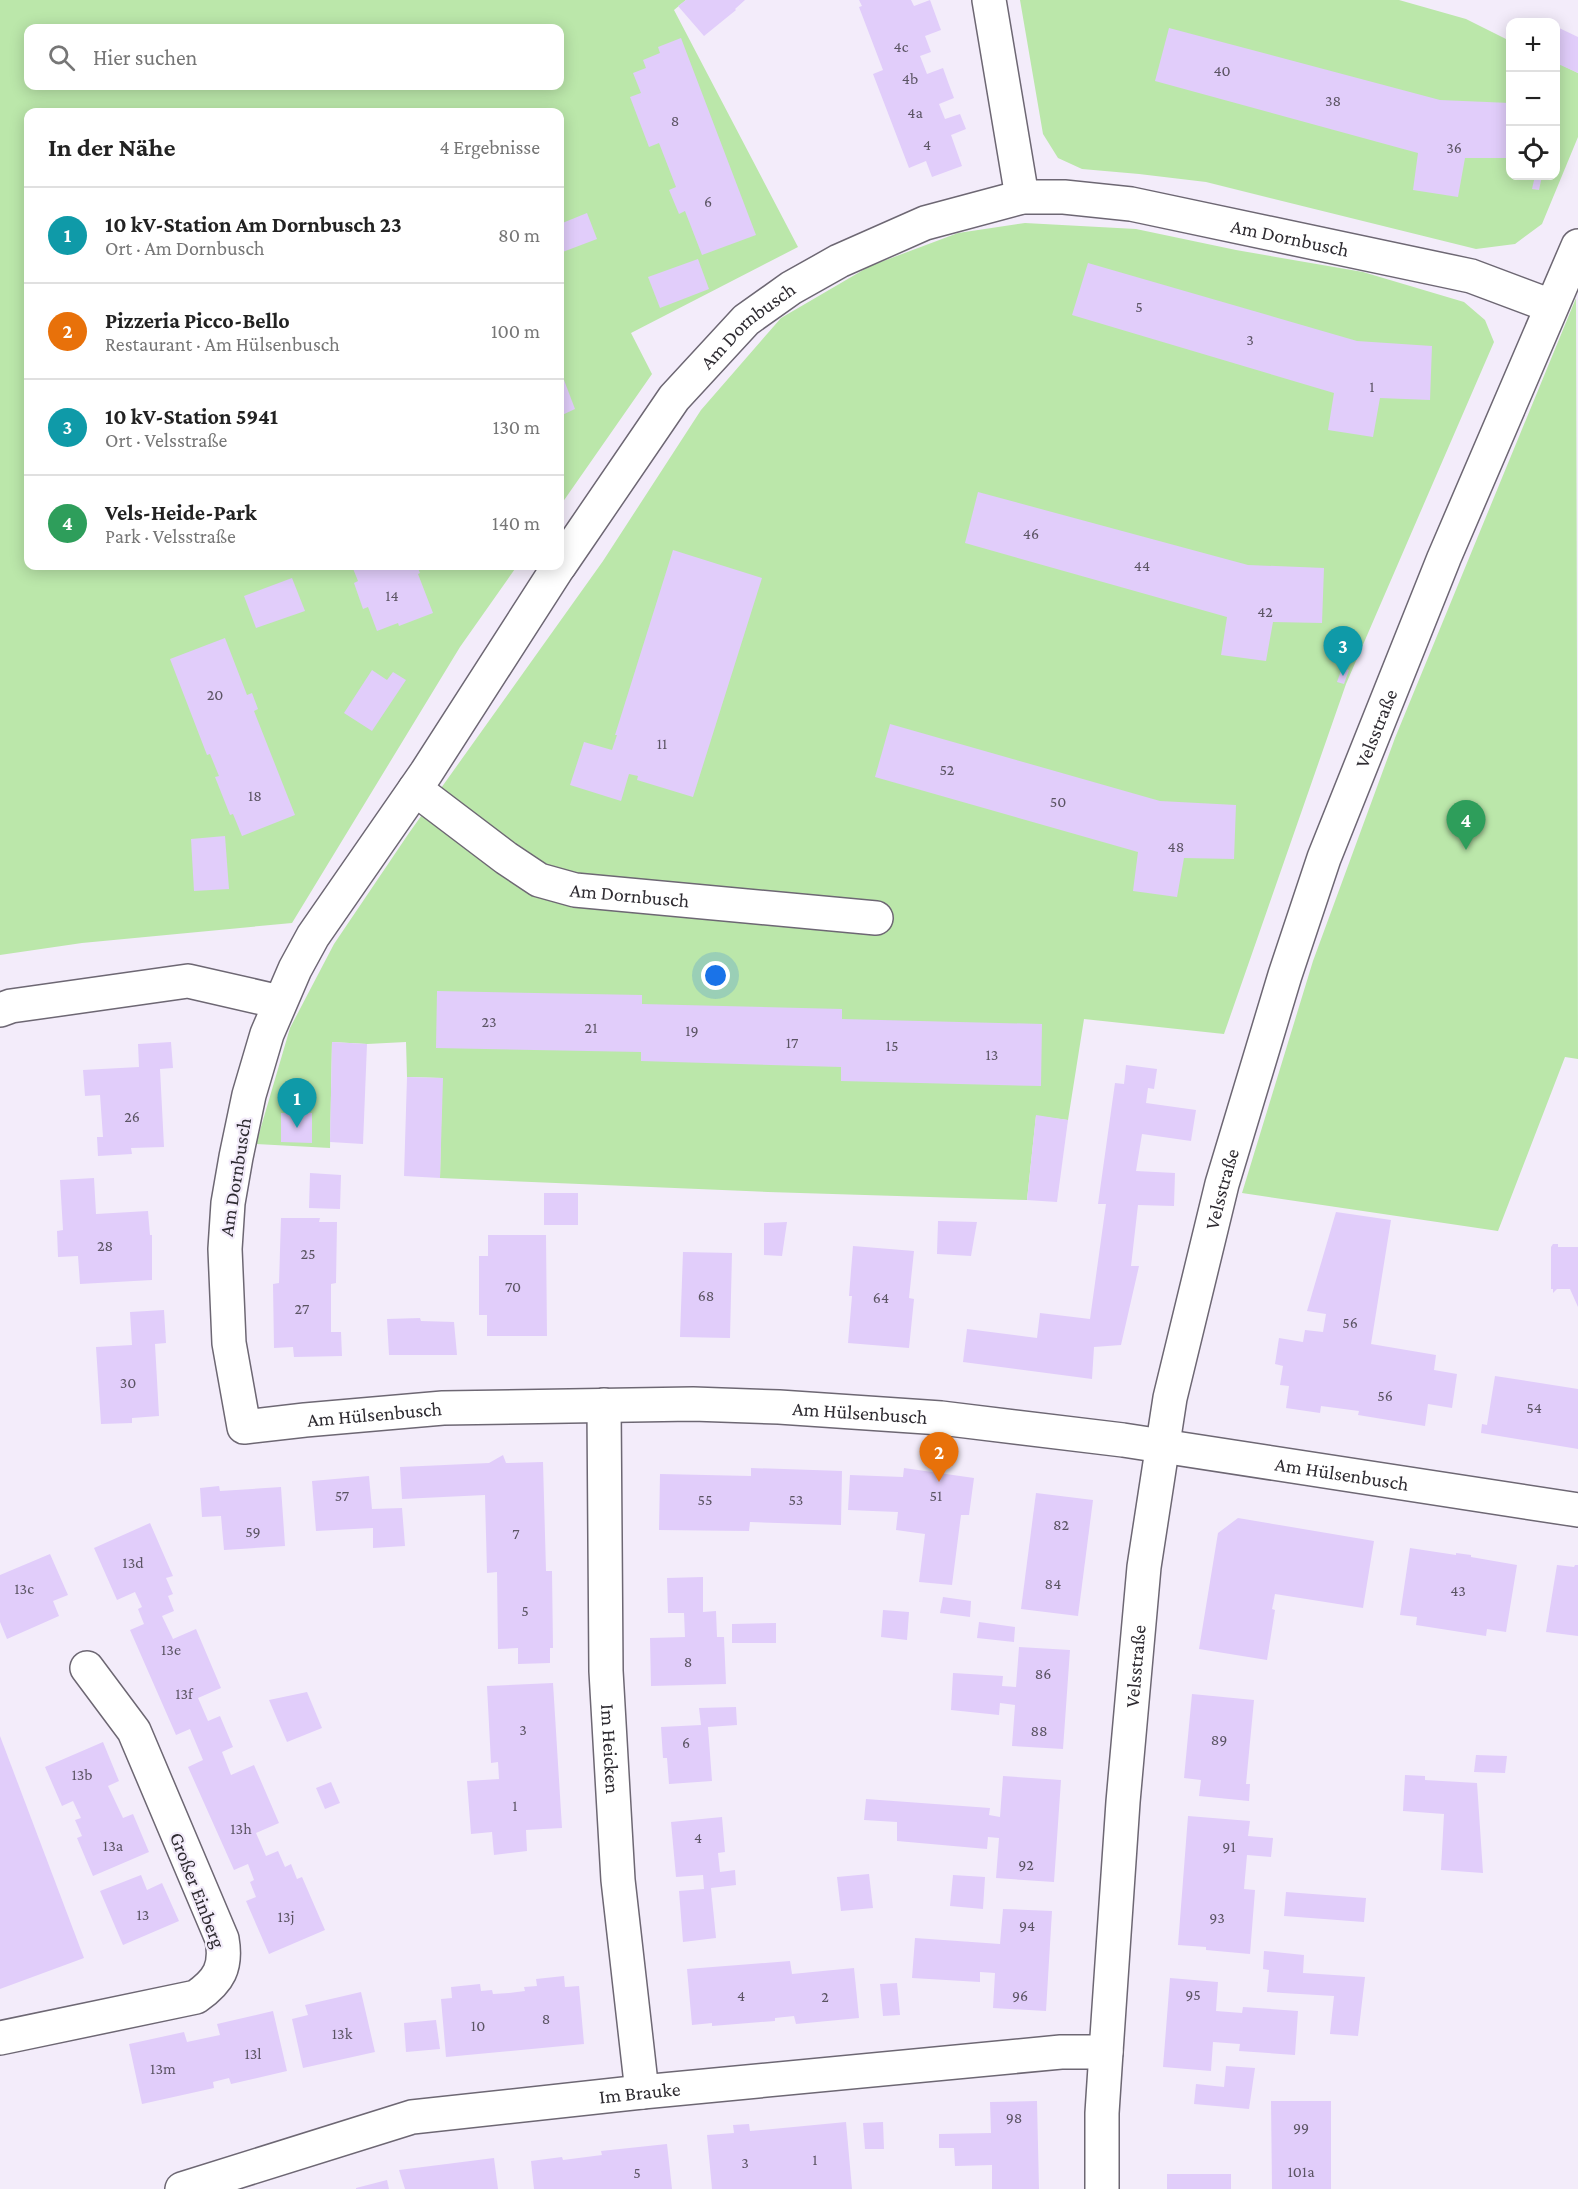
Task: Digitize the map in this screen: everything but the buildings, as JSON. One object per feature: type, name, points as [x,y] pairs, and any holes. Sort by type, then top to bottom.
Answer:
[{"type":"street","points":[[989,0],[1022,197]]},
{"type":"street","name":"Am Dornbusch","points":[[564,558],[674,398],[746,320],[791,288],[849,256],[925,223],[1022,197],[1064,197],[1131,204],[1471,276],[1551,306]]},
{"type":"street","name":"Velsstraße","points":[[1102,2189],[1102,2113],[1106,2052],[1123,1802],[1144,1567],[1170,1398],[1222,1184],[1285,975],[1324,858],[1444,558],[1578,246]]},
{"type":"street","name":"Am Dornbusch","points":[[244,1427],[229,1343],[225,1249],[228,1203],[249,1095],[267,1034],[280,1002],[313,936],[415,789],[556,570]]},
{"type":"street","name":"Am Dornbusch","points":[[415,789],[514,864],[539,879],[575,890],[876,918]]},
{"type":"street","points":[[0,1011],[11,1006],[188,981],[280,1002]]},
{"type":"street","name":"Am Hülsenbusch","points":[[244,1427],[305,1419],[443,1408],[693,1404],[779,1407],[941,1418],[1162,1446],[1578,1510]]},
{"type":"street","name":"Im Heicken","points":[[604,1405],[606,1683],[618,1880],[642,2092]]},
{"type":"street","name":"Großer Einberg","points":[[0,2038],[196,1997],[211,1987],[221,1971],[224,1955],[222,1939],[134,1731],[87,1668]]},
{"type":"street","name":"Im Brauke","points":[[182,2189],[412,2117],[642,2092],[1061,2052],[1106,2052]]},
{"type":"green space","points":[[0,0],[686,0],[674,10],[798,247],[631,333],[652,374],[564,500],[564,108],[24,108],[24,570],[514,570],[460,647],[292,923],[82,943],[0,955]]},
{"type":"green space","points":[[1020,0],[1399,0],[1466,19],[1506,39],[1506,180],[1560,180],[1560,64],[1578,73],[1578,137],[1542,224],[1515,244],[1476,249],[1206,182],[1082,169],[1058,158],[1043,134]]},
{"type":"green space","points":[[1025,223],[1136,229],[1236,250],[1363,272],[1464,302],[1485,320],[1494,342],[1346,684],[1224,1034],[1084,1019],[1068,1120],[1036,1116],[1027,1200],[440,1178],[442,1078],[407,1077],[406,1042],[367,1044],[332,1042],[330,1148],[256,1144],[290,1028],[334,944],[409,833],[603,561],[701,410],[781,318],[870,266],[958,233]]},
{"type":"green space","points":[[1576,298],[1578,1059],[1565,1057],[1498,1231],[1242,1193],[1313,961],[1395,738]]},
{"type":"place","name":"10 kV-Station 5941","points":[[1343,676]]},
{"type":"place","name":"Vels-Heide-Park","points":[[1466,850]]},
{"type":"place","name":"10 kV-Station Am Dornbusch 23","points":[[297,1128]]},
{"type":"place","name":"Pizzeria Picco-Bello","points":[[939,1482]]}]
